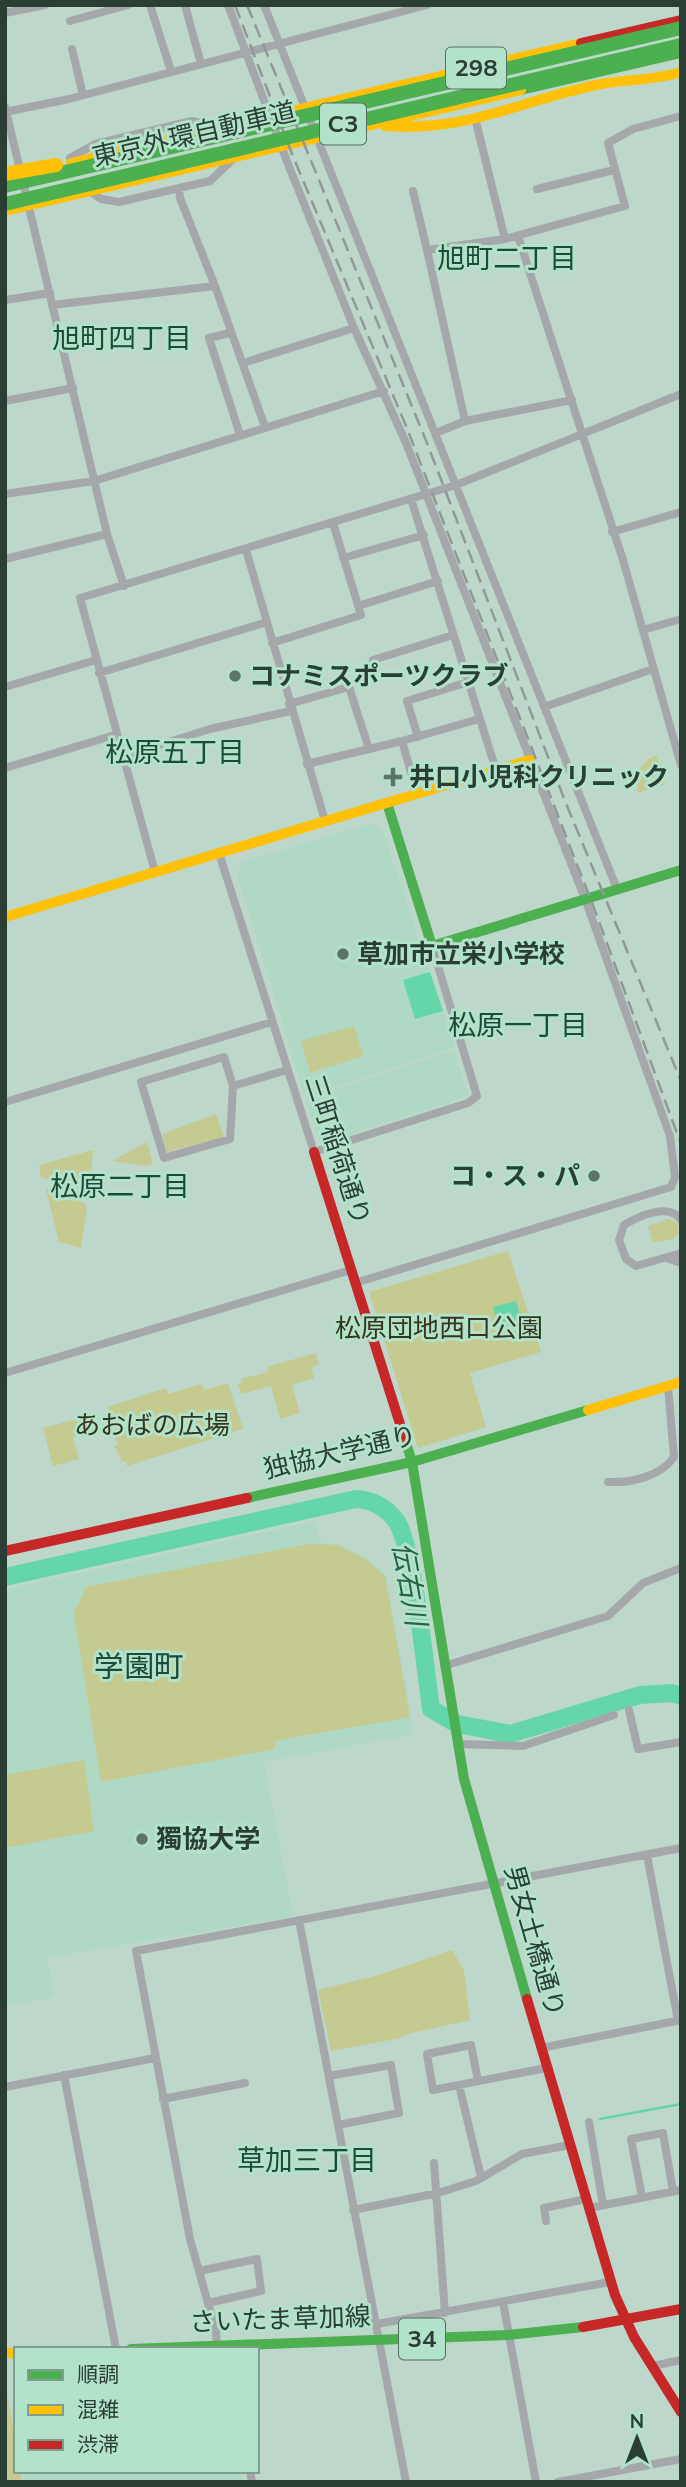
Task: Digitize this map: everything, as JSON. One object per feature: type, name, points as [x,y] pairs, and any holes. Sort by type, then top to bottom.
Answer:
[{"type":"main road","name":"298","points":[[5,176],[21,175],[681,20]]},
{"type":"main road","name":"東京外環自動車道","points":[[5,186],[681,28]]},
{"type":"main road","name":"東京外環自動車道","points":[[5,204],[681,45]]},
{"type":"main road","name":"298","points":[[5,211],[681,53]]},
{"type":"main road","points":[[377,124],[433,130],[476,122],[597,85],[681,72]]},
{"type":"main road","points":[[5,176],[202,140]]},
{"type":"main road","points":[[5,917],[530,760]]},
{"type":"main road","points":[[387,803],[432,946],[681,870]]},
{"type":"main road","name":"三町稲荷通り","points":[[314,1152],[412,1462]]},
{"type":"main road","name":"独協大学通り","points":[[5,1551],[412,1462],[674,1384]]},
{"type":"main road","name":"男女土橋通り","points":[[412,1462],[456,1740],[493,1884],[570,2146],[593,2204],[610,2282],[626,2321],[681,2412]]},
{"type":"main road","name":"さいたま草加線","points":[[238,2347],[508,2335],[626,2321],[681,2309]]},
{"type":"street","points":[[5,13],[45,5]]},
{"type":"street","points":[[70,21],[128,5]]},
{"type":"street","points":[[150,5],[171,71]]},
{"type":"street","points":[[185,5],[201,64]]},
{"type":"street","points":[[5,1373],[662,1190],[675,1182],[670,1136],[585,899],[384,391],[355,328],[281,147],[228,5]]},
{"type":"street","points":[[264,5],[617,889]]},
{"type":"street","points":[[124,586],[107,534],[6,110],[83,95],[427,5]]},
{"type":"street","points":[[72,49],[83,95]]},
{"type":"street","points":[[427,250],[505,239],[625,206],[608,143],[632,129],[681,116]]},
{"type":"street","points":[[476,122],[505,239]]},
{"type":"street","points":[[91,192],[101,199],[119,202],[210,181],[234,158]]},
{"type":"street","points":[[537,189],[614,170]]},
{"type":"street","points":[[179,188],[180,198],[215,286],[265,427]]},
{"type":"street","points":[[414,191],[465,422]]},
{"type":"street","points":[[518,236],[583,433],[681,765]]},
{"type":"street","points":[[52,305],[215,286]]},
{"type":"street","points":[[5,300],[50,293]]},
{"type":"street","points":[[243,363],[355,328]]},
{"type":"street","points":[[230,333],[209,338],[240,435]]},
{"type":"street","points":[[5,401],[73,388]]},
{"type":"street","points":[[5,494],[94,481],[384,391]]},
{"type":"street","points":[[155,872],[115,735],[80,598],[456,485],[681,394]]},
{"type":"street","points":[[436,433],[465,422],[572,400]]},
{"type":"street","points":[[411,499],[496,770]]},
{"type":"street","points":[[612,532],[681,512]]},
{"type":"street","points":[[272,643],[361,615],[333,523]]},
{"type":"street","points":[[5,559],[107,534]]},
{"type":"street","points":[[343,558],[424,535]]},
{"type":"street","points":[[246,550],[325,821]]},
{"type":"street","points":[[358,606],[438,581]]},
{"type":"street","points":[[643,630],[681,619]]},
{"type":"street","points":[[99,673],[267,622]]},
{"type":"street","points":[[373,660],[453,635]]},
{"type":"street","points":[[5,687],[96,660]]},
{"type":"street","points":[[544,707],[653,669]]},
{"type":"street","points":[[418,737],[407,701],[468,682]]},
{"type":"street","points":[[122,758],[349,687],[369,749]]},
{"type":"street","points":[[307,764],[479,719]]},
{"type":"street","points":[[5,768],[115,735]]},
{"type":"street","points":[[401,741],[417,793]]},
{"type":"street","name":"三町稲荷通り","points":[[219,853],[314,1152]]},
{"type":"street","points":[[314,1152],[468,1103],[477,1096],[432,946]]},
{"type":"street","points":[[5,1102],[272,1022]]},
{"type":"street","points":[[224,1057],[233,1086],[230,1139],[164,1158],[141,1082],[224,1057]]},
{"type":"street","points":[[233,1086],[287,1070]]},
{"type":"street","points":[[681,1220],[674,1212],[667,1210],[630,1222],[620,1232],[619,1240],[630,1264],[644,1265],[681,1253]]},
{"type":"street","points":[[667,1258],[681,1263]]},
{"type":"street","points":[[608,1482],[624,1482],[653,1474],[674,1458],[674,1384]]},
{"type":"street","points":[[444,1666],[608,1616],[643,1583],[681,1568]]},
{"type":"street","points":[[629,1710],[638,1749],[681,1742]]},
{"type":"street","points":[[456,1740],[523,1746],[614,1715]]},
{"type":"street","points":[[217,2347],[163,2099],[136,1951],[681,1848]]},
{"type":"street","points":[[541,2048],[679,2020],[647,1855]]},
{"type":"street","points":[[299,1920],[406,2482]]},
{"type":"street","points":[[478,2081],[471,2045],[427,2054],[433,2090],[459,2085],[546,2067]]},
{"type":"street","points":[[5,2087],[155,2058]]},
{"type":"street","points":[[329,2076],[391,2065],[399,2113],[338,2125]]},
{"type":"street","points":[[64,2075],[117,2347]]},
{"type":"street","points":[[163,2099],[245,2083]]},
{"type":"street","points":[[459,2085],[481,2177]]},
{"type":"street","points":[[589,2122],[593,2204]]},
{"type":"street","points":[[545,2221],[544,2208],[593,2204],[642,2197],[677,2190],[663,2133],[631,2139],[642,2197]]},
{"type":"street","points":[[354,2210],[438,2193],[481,2177],[522,2154],[570,2146]]},
{"type":"street","points":[[434,2163],[445,2313]]},
{"type":"street","points":[[199,2271],[257,2259],[261,2291],[208,2303]]},
{"type":"street","points":[[377,2324],[610,2282]]},
{"type":"street","points":[[503,2302],[536,2482]]},
{"type":"street","points":[[653,2366],[681,2360]]},
{"type":"street","points":[[558,2482],[681,2459]]},
{"type":"shaded area","name":"草加市立栄小学校","points":[[370,824],[382,829],[455,1048],[305,1096],[237,874],[241,862]]},
{"type":"shaded area","points":[[430,972],[443,1011],[415,1019],[403,980]]},
{"type":"shaded area","points":[[454,1051],[468,1096],[320,1144],[305,1099]]},
{"type":"shaded area","points":[[516,1301],[523,1326],[500,1332],[493,1307]]},
{"type":"shaded area","name":"獨協大学","points":[[315,1521],[320,1543],[340,1544],[365,1557],[386,1575],[414,1734],[264,1762],[293,1917],[47,1957],[54,1997],[5,2006],[5,1590]]},
{"type":"shaded area","points":[[22,2473],[241,2473],[243,2482],[23,2482]]},
{"type":"green space","points":[[656,755],[665,784],[638,793],[639,770]]},
{"type":"green space","points":[[354,1026],[363,1056],[310,1073],[301,1041]]},
{"type":"green space","points":[[216,1114],[224,1137],[167,1152],[162,1134]]},
{"type":"green space","points":[[147,1142],[153,1164],[145,1166],[112,1161]]},
{"type":"green space","points":[[93,1150],[89,1194],[62,1180],[41,1178],[39,1165]]},
{"type":"green space","points":[[46,1189],[63,1192],[87,1205],[81,1248],[59,1242]]},
{"type":"green space","points":[[669,1219],[678,1224],[679,1233],[674,1239],[653,1243],[648,1226]]},
{"type":"green space","name":"松原団地西口公園","points":[[508,1251],[541,1352],[470,1373],[486,1427],[418,1448],[369,1292]]},
{"type":"green space","points":[[316,1353],[319,1365],[311,1367],[314,1378],[292,1385],[300,1413],[280,1419],[271,1386],[241,1394],[238,1384],[242,1383],[241,1379],[268,1372],[267,1367]]},
{"type":"green space","name":"あおばの広場","points":[[228,1383],[243,1429],[127,1466],[125,1461],[118,1463],[122,1460],[114,1446],[118,1445],[107,1415],[110,1414],[108,1407],[166,1388],[168,1394],[202,1384],[204,1390]]},
{"type":"green space","points":[[92,1415],[97,1431],[73,1437],[79,1459],[53,1466],[43,1428]]},
{"type":"green space","points":[[309,1544],[339,1545],[365,1559],[385,1576],[410,1717],[274,1741],[275,1749],[101,1782],[74,1614],[86,1587]]},
{"type":"green space","points":[[84,1760],[94,1831],[5,1848],[5,1775]]},
{"type":"green space","points":[[452,1950],[464,1970],[470,2020],[404,2035],[401,2038],[331,2051],[318,1990],[379,1975]]},
{"type":"green space","points":[[5,2381],[14,2434],[14,2473],[20,2473],[22,2482],[5,2482]]},
{"type":"waterway","name":"伝右川","points":[[5,1577],[356,1499],[362,1500],[374,1503],[389,1513],[403,1535],[413,1582],[431,1709],[457,1724],[510,1734],[640,1695],[672,1693],[681,1696]]},
{"type":"waterway","points":[[600,2119],[681,2104]]},
{"type":"railway","points":[[235,5],[292,154],[406,426],[594,908],[681,1144]]},
{"type":"railway","points":[[247,5],[425,438],[565,801],[681,1081]]},
{"type":"traffic: fast","points":[[5,186],[681,28]]},
{"type":"traffic: fast","points":[[5,204],[681,45]]},
{"type":"traffic: fast","points":[[521,90],[681,53]]},
{"type":"traffic: fast","points":[[387,803],[432,946],[681,870]]},
{"type":"traffic: fast","points":[[247,1498],[412,1462],[588,1410]]},
{"type":"traffic: fast","points":[[406,1443],[412,1462],[464,1779],[527,1999]]},
{"type":"traffic: fast","points":[[185,2347],[508,2335],[583,2327]]},
{"type":"traffic: slow","points":[[71,163],[581,43]]},
{"type":"traffic: slow","points":[[385,126],[415,127],[468,120],[596,85],[681,72]]},
{"type":"traffic: slow","points":[[5,211],[521,90]]},
{"type":"traffic: slow","points":[[5,174],[56,165]]},
{"type":"traffic: slow","points":[[5,917],[530,760]]},
{"type":"traffic: slow","points":[[588,1410],[681,1382]]},
{"type":"traffic: slow","points":[[5,2353],[14,2353]]},
{"type":"traffic: jam","points":[[581,43],[681,20]]},
{"type":"traffic: jam","points":[[314,1152],[406,1443]]},
{"type":"traffic: jam","points":[[5,1551],[247,1498]]},
{"type":"traffic: jam","points":[[527,1999],[615,2295],[634,2337],[681,2412]]},
{"type":"traffic: jam","points":[[583,2327],[681,2309]]},
{"type":"place","name":"コナミスポーツクラブ","points":[[235,676]]},
{"type":"place","name":"井口小児科クリニック","points":[[393,777]]},
{"type":"place","name":"草加市立栄小学校","points":[[343,954]]},
{"type":"place","name":"コ・ス・パ","points":[[594,1176]]},
{"type":"place","name":"獨協大学","points":[[142,1839]]},
{"type":"district","name":"旭町二丁目","points":[[507,258]]},
{"type":"district","name":"旭町四丁目","points":[[122,338]]},
{"type":"district","name":"松原五丁目","points":[[175,752]]},
{"type":"district","name":"松原一丁目","points":[[518,1025]]},
{"type":"district","name":"松原二丁目","points":[[120,1186]]},
{"type":"district","name":"学園町","points":[[139,1667]]},
{"type":"district","name":"草加三丁目","points":[[307,2160]]}]
